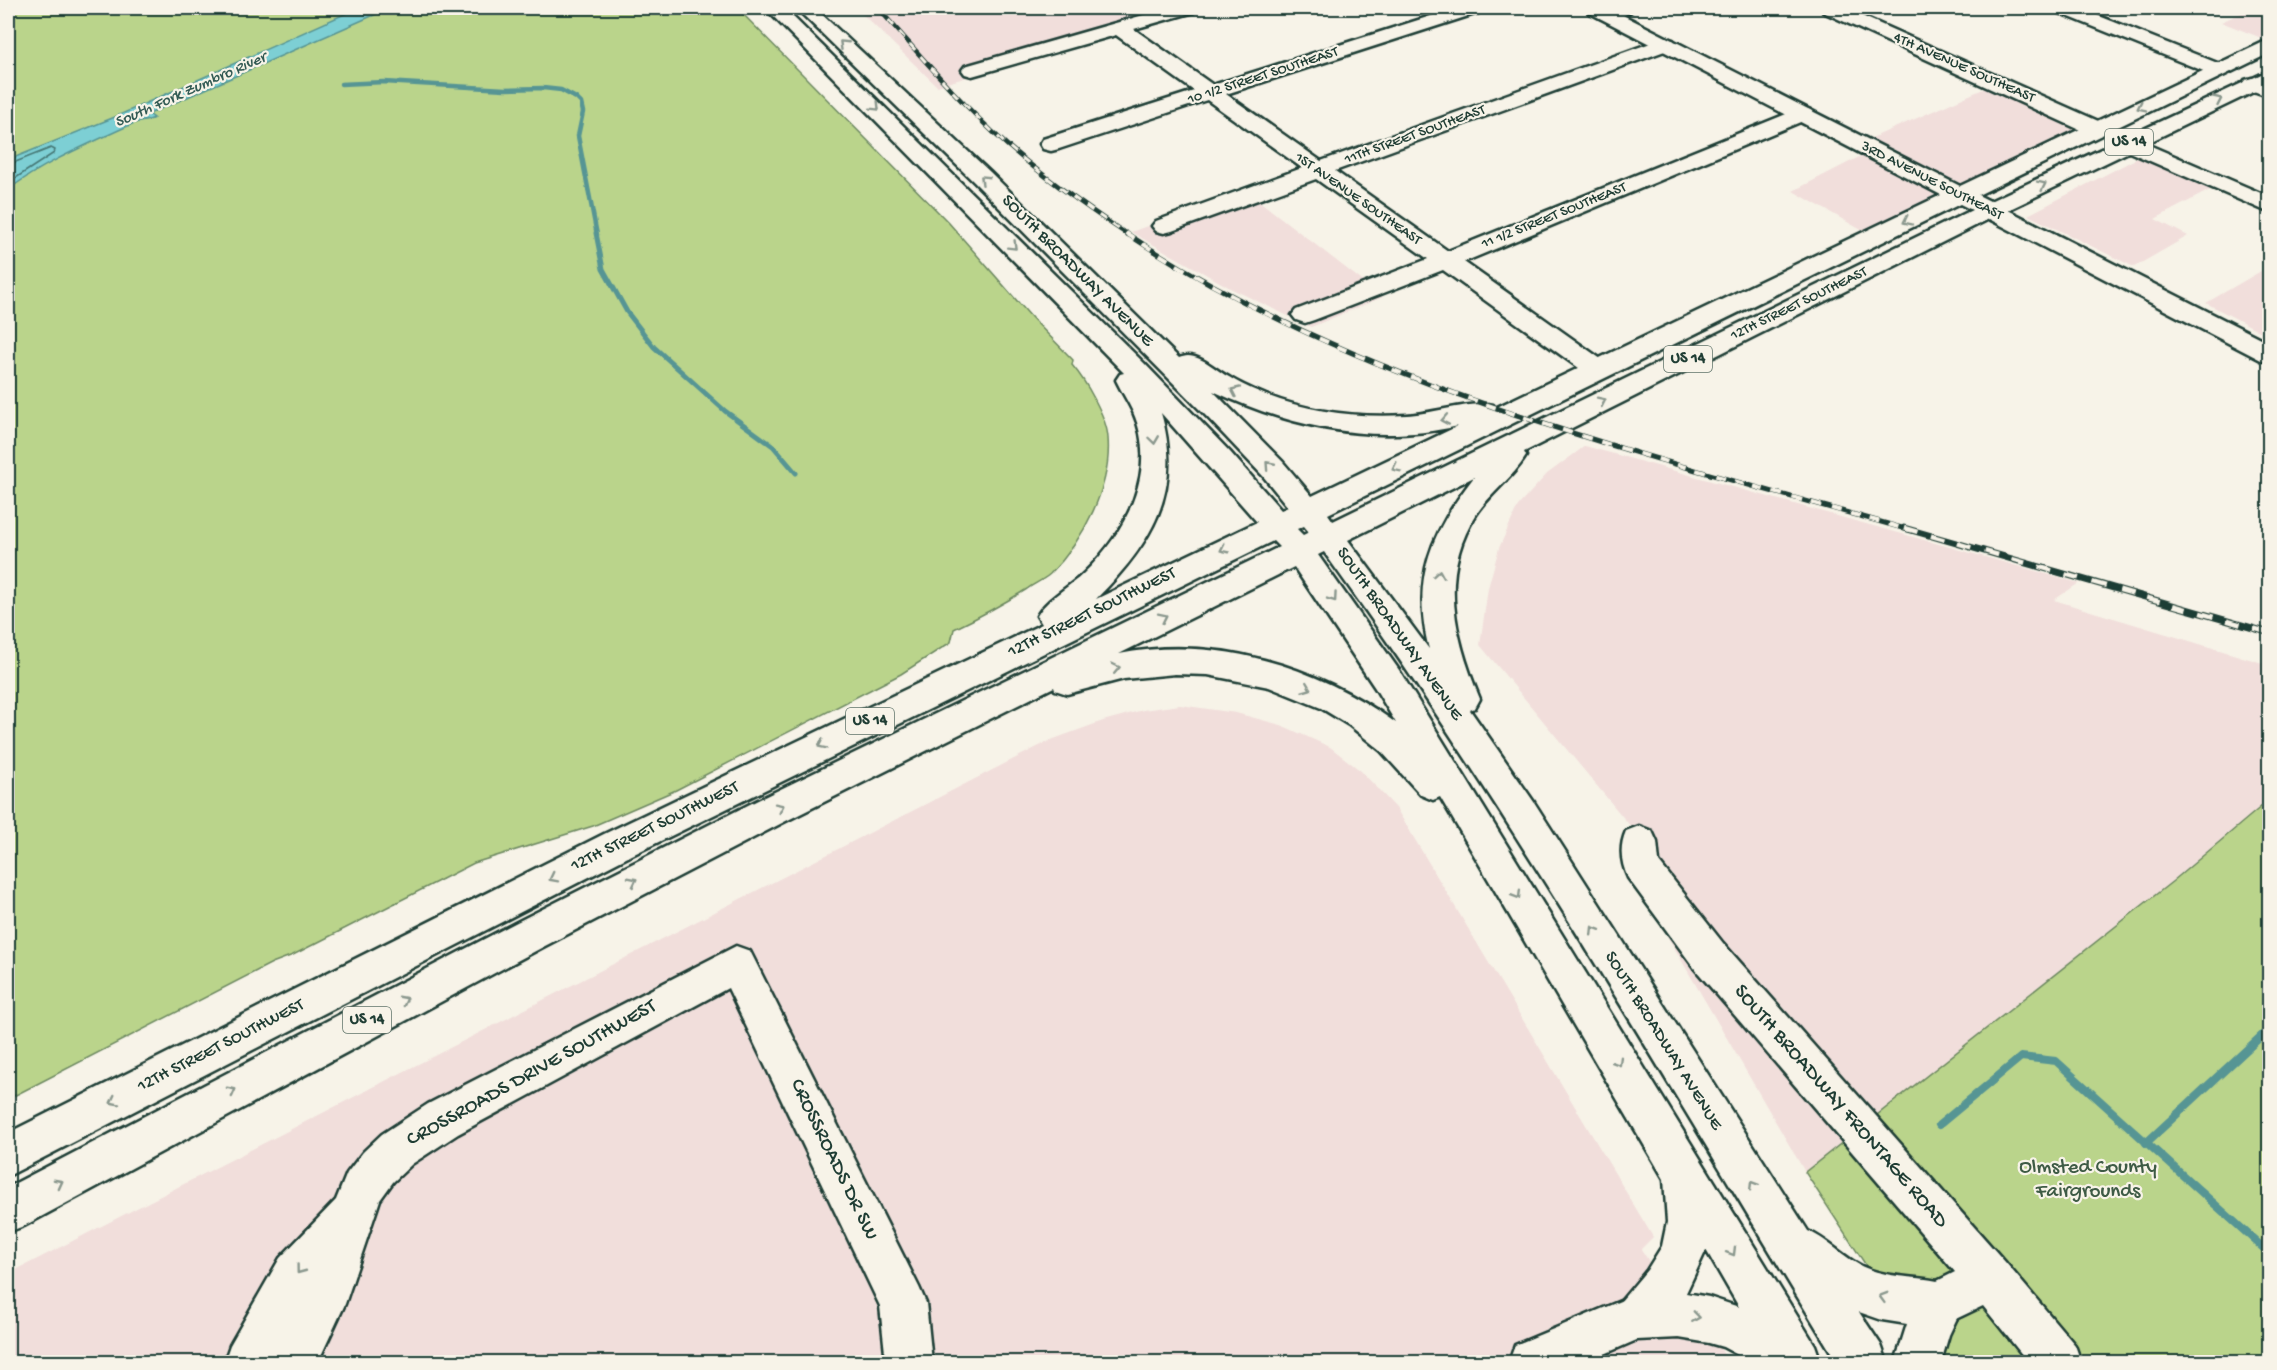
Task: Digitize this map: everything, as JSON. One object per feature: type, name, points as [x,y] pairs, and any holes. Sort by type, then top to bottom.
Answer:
[{"type":"main road","name":"SOUTH BROADWAY AVENUE","points":[[774,8],[1190,427],[1299,551],[1388,679],[1797,1362]]},
{"type":"main road","name":"SOUTH BROADWAY AVENUE","points":[[805,8],[982,177],[1120,314],[1241,435],[1308,509],[1401,634],[1521,813],[1864,1362]]},
{"type":"main road","points":[[972,70],[1121,19],[1187,8]]},
{"type":"main road","name":"10 1/2 STREET SOUTHEAST","points":[[1052,144],[1474,8]]},
{"type":"main road","name":"4TH AVENUE SOUTHEAST","points":[[1830,8],[2097,129]]},
{"type":"main road","points":[[2064,8],[2218,70]]},
{"type":"main road","name":"3RD AVENUE SOUTHEAST","points":[[1609,10],[1666,44],[2270,354]]},
{"type":"main road","name":"1ST AVENUE SOUTHEAST","points":[[1121,19],[1208,93],[1445,261],[1590,374]]},
{"type":"main road","name":"11TH STREET SOUTHEAST","points":[[1164,226],[1666,44]]},
{"type":"main road","name":"12TH STREET SOUTHEAST","points":[[1308,509],[2270,45]]},
{"type":"main road","name":"12TH STREET SOUTHEAST","points":[[1299,551],[2128,143],[2264,84]]},
{"type":"main road","name":"11 1/2 STREET SOUTHEAST","points":[[1305,315],[1445,261],[1803,114]]},
{"type":"main road","points":[[2128,143],[2270,206]]},
{"type":"main road","points":[[917,698],[1044,622],[1088,589],[1121,555],[1136,532],[1148,504],[1153,484],[1156,449],[1146,408],[1125,375],[1054,288]]},
{"type":"main road","points":[[1120,314],[1218,383],[1255,400],[1315,419],[1386,425],[1443,421],[1495,407],[1590,374]]},
{"type":"main road","points":[[1521,813],[1464,702],[1447,662],[1439,633],[1437,587],[1445,545],[1460,516],[1491,476],[1545,429]]},
{"type":"main road","name":"12TH STREET SOUTHWEST","points":[[8,1155],[617,845],[1308,509]]},
{"type":"main road","name":"12TH STREET SOUTHWEST","points":[[8,1210],[570,914],[941,727],[1299,551]]},
{"type":"main road","points":[[941,727],[1057,685],[1111,669],[1147,663],[1185,661],[1241,668],[1305,687],[1343,705],[1373,724],[1414,762],[1486,845]]},
{"type":"main road","name":"SOUTH BROADWAY FRONTAGE ROAD","points":[[1639,842],[1641,867],[1709,956],[1990,1278],[2058,1362]]},
{"type":"main road","name":"CROSSROADS DRIVE SOUTHWEST","points":[[293,1362],[322,1304],[362,1188],[378,1167],[397,1149],[443,1119],[736,964]]},
{"type":"main road","name":"CROSSROADS DR SW","points":[[736,964],[903,1303],[909,1362]]},
{"type":"main road","points":[[1637,1317],[1664,1288],[1678,1265],[1687,1242],[1690,1217],[1688,1194],[1681,1165]]},
{"type":"main road","name":"CROSSROADS DRIVE SOUTHWEST","points":[[247,1362],[296,1274],[354,1211]]},
{"type":"main road","points":[[1784,1235],[1815,1262],[1855,1288],[1893,1300],[1941,1303],[1990,1278]]},
{"type":"main road","points":[[1918,1362],[1928,1328],[1941,1303]]},
{"type":"main road","points":[[1532,1362],[1637,1317],[1680,1315],[1706,1319],[1740,1331],[1789,1362]]},
{"type":"shaded area","points":[[856,8],[1135,8],[1155,22],[937,86]]},
{"type":"shaded area","points":[[2253,8],[2269,8],[2269,36],[2264,39],[2221,22]]},
{"type":"shaded area","points":[[1990,86],[2082,127],[1958,187],[1867,140]]},
{"type":"shaded area","points":[[2149,152],[2221,184],[2155,219],[2188,236],[2134,267],[2028,215]]},
{"type":"shaded area","points":[[1867,153],[1942,192],[1863,231],[1793,191]]},
{"type":"shaded area","points":[[1245,190],[1383,297],[1311,327],[1232,289],[1131,232]]},
{"type":"shaded area","points":[[2261,271],[2269,275],[2269,336],[2206,303]]},
{"type":"shaded area","points":[[1585,446],[2079,583],[2054,600],[2269,665],[2269,800],[2173,881],[1805,1172],[1648,903],[1666,869],[1480,645],[1488,588],[1499,548],[1518,506],[1547,474]]},
{"type":"shaded area","points":[[1180,705],[1236,713],[1281,725],[1330,747],[1361,771],[1396,808],[1653,1237],[1641,1249],[1695,1334],[1714,1337],[1728,1362],[8,1362],[8,1274],[1051,740],[1103,721],[1143,710]]},
{"type":"green space","points":[[8,8],[737,8],[949,223],[1032,318],[1073,360],[1072,365],[1089,389],[1107,429],[1108,456],[1105,475],[1093,512],[1074,546],[1050,574],[1000,605],[954,629],[951,642],[901,674],[676,790],[593,826],[474,863],[293,955],[272,963],[8,1099]]},
{"type":"green space","name":"Olmsted County Fairgrounds","points":[[2269,800],[2269,1362],[1929,1362],[1805,1172],[2173,881]]},
{"type":"water","name":"South Fork Zumbro River","points":[[358,8],[390,8],[149,114],[154,118],[135,123],[68,154],[37,170],[8,190],[8,160],[115,117]]},
{"type":"waterway","points":[[341,84],[384,82],[505,89],[543,88],[561,90],[576,98],[581,103],[583,112],[578,136],[597,235]]},
{"type":"waterway","points":[[596,233],[603,269],[627,312],[654,347],[725,411],[773,446],[796,473]]},
{"type":"waterway","points":[[2146,1143],[2270,1028]]},
{"type":"waterway","points":[[1939,1125],[2021,1057],[2056,1061],[2146,1143]]},
{"type":"waterway","points":[[2146,1143],[2270,1254]]},
{"type":"railway","points":[[878,8],[957,96],[1007,145],[1066,192],[1128,235]]},
{"type":"railway","points":[[1126,233],[1216,287],[1310,334],[1406,375],[1506,411],[1606,443],[1909,530]]},
{"type":"railway","points":[[1904,528],[2270,633]]}]
